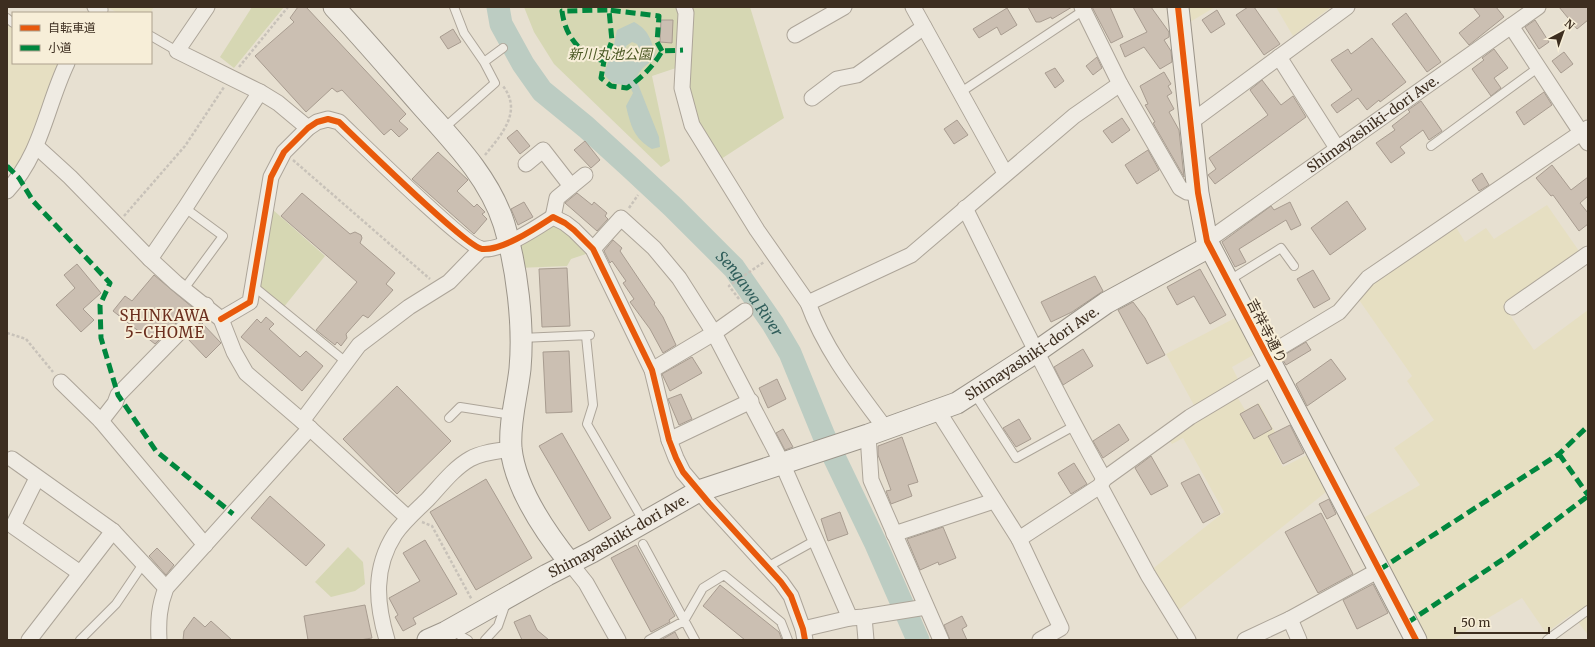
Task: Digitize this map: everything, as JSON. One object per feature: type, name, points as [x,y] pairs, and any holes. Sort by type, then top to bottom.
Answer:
[{"type":"street","points":[[207,7],[177,51],[260,92],[278,103],[308,128]]},
{"type":"street","points":[[334,7],[475,168],[493,197],[504,224],[516,280],[520,338],[520,370],[513,415],[511,449],[518,480],[558,548],[586,582],[618,640]]},
{"type":"street","points":[[795,35],[844,7]]},
{"type":"street","points":[[913,7],[1005,173]]},
{"type":"street","name":"吉祥寺通り","points":[[1178,7],[1198,193],[1208,244],[1416,640]]},
{"type":"street","points":[[1191,122],[1348,7]]},
{"type":"street","name":"Shimayashiki-dori Ave.","points":[[437,636],[644,523],[698,491],[938,411],[974,393],[1106,303],[1208,244],[1337,148],[1538,7]]},
{"type":"street","points":[[688,9],[682,88],[692,125],[757,230],[808,303],[842,369],[877,431],[871,480],[894,534],[921,608],[941,640]]},
{"type":"street","points":[[1083,9],[1120,84],[1180,188],[1187,192],[1198,193]]},
{"type":"street","points":[[1019,539],[1102,482],[1190,417],[1339,312],[1368,278],[1586,135],[1512,26]]},
{"type":"street","points":[[812,98],[837,79],[857,75],[924,28]]},
{"type":"street","points":[[1279,57],[1337,148]]},
{"type":"street","points":[[7,191],[24,171],[36,146],[66,64]]},
{"type":"street","points":[[808,303],[911,255],[1005,173],[1074,116],[1120,84]]},
{"type":"street","points":[[150,259],[260,92]]},
{"type":"street","points":[[221,318],[250,302],[271,177],[284,152],[308,128],[317,122],[328,119],[339,122],[449,226],[473,245],[481,249]]},
{"type":"street","points":[[526,164],[548,145],[571,186]]},
{"type":"street","points":[[36,146],[70,177],[150,259],[221,318],[234,352],[246,372],[306,424],[409,518]]},
{"type":"street","points":[[159,640],[158,618],[161,601],[166,588],[205,545],[306,424],[346,362],[359,345],[409,307],[449,282],[481,249],[508,242],[528,234],[553,217],[557,198],[585,175]]},
{"type":"street","points":[[965,208],[1148,574],[1188,640]]},
{"type":"street","points":[[553,217],[569,226],[593,249],[652,370],[669,440],[683,472],[698,491],[769,566],[791,596],[804,634],[857,617],[921,608]]},
{"type":"street","points":[[593,249],[621,218],[654,248],[679,278],[714,333],[750,401],[782,463],[816,540],[857,617],[866,640]]},
{"type":"street","points":[[1512,307],[1588,254]]},
{"type":"street","points":[[100,421],[115,403],[118,395],[206,305]]},
{"type":"street","points":[[652,370],[714,333],[743,307]]},
{"type":"street","points":[[61,382],[100,421],[205,545]]},
{"type":"street","points":[[669,440],[750,401]]},
{"type":"street","points":[[938,411],[1019,539],[1061,628],[1040,640]]},
{"type":"street","points":[[387,640],[377,592],[379,578],[387,550],[395,534],[445,481],[470,459],[482,454],[511,449]]},
{"type":"street","points":[[12,459],[113,531],[166,588]]},
{"type":"street","points":[[37,478],[13,526],[80,573]]},
{"type":"street","points":[[894,534],[994,501]]},
{"type":"street","points":[[29,640],[113,531]]},
{"type":"street","points":[[1245,640],[1290,619],[1379,570]]},
{"type":"street","points":[[1290,619],[1299,640]]},
{"type":"lane","points":[[442,130],[495,83],[484,62],[464,33],[454,7]]},
{"type":"lane","points":[[961,92],[1083,9]]},
{"type":"lane","points":[[152,37],[177,51]]},
{"type":"lane","points":[[484,62],[503,48]]},
{"type":"lane","points":[[1431,146],[1539,67]]},
{"type":"lane","points":[[184,288],[223,236],[185,208]]},
{"type":"lane","points":[[1227,281],[1281,248],[1294,266]]},
{"type":"lane","points":[[252,285],[346,362]]},
{"type":"lane","points":[[520,338],[588,336],[593,405],[587,424],[644,523]]},
{"type":"lane","points":[[974,393],[1016,458],[1074,426]]},
{"type":"lane","points":[[449,418],[460,407],[513,415]]},
{"type":"lane","points":[[769,566],[816,540]]},
{"type":"lane","points":[[643,544],[695,640]]},
{"type":"lane","points":[[80,640],[116,604],[143,564]]},
{"type":"lane","points":[[649,640],[684,621],[702,588],[724,575],[781,622],[788,640]]},
{"type":"lane","points":[[485,640],[498,626],[508,596]]},
{"type":"lane","points":[[1547,640],[1588,610]]},
{"type":"lane","points":[[437,636],[454,632],[468,640]]},
{"type":"path","points":[[116,224],[185,146],[230,78],[288,7]]},
{"type":"path","points":[[475,168],[510,119],[512,111],[508,92],[503,85],[495,83]]},
{"type":"path","points":[[284,152],[440,287]]},
{"type":"path","points":[[743,307],[730,286],[754,268]]},
{"type":"path","points":[[7,333],[26,339],[61,382]]},
{"type":"path","points":[[409,518],[432,526],[479,613]]},
{"type":"shaded area","points":[[107,7],[154,7],[151,12],[116,12]]},
{"type":"shaded area","points":[[1188,7],[1215,7],[1190,22]]},
{"type":"shaded area","points":[[1276,7],[1331,7],[1293,36]]},
{"type":"shaded area","points":[[634,22],[646,32],[653,45],[655,56],[640,71],[636,79],[659,137],[660,147],[652,149],[641,141],[634,131],[626,106],[633,93],[629,85],[621,85],[611,82],[604,73],[613,49],[617,30]],"holes":[[[632,42],[637,44],[642,53],[636,59],[628,59],[624,54],[626,46]]]},
{"type":"shaded area","points":[[7,23],[12,27],[12,64],[59,64],[62,66],[37,129],[16,170],[7,160]]},
{"type":"shaded area","points":[[1547,205],[1579,251],[1503,305],[1534,350],[1588,310],[1588,635],[1572,614],[1546,633],[1522,598],[1451,640],[1424,640],[1360,520],[1420,485],[1394,448],[1434,420],[1407,381],[1412,376],[1357,297],[1372,281],[1454,224],[1465,242],[1486,228],[1494,239]]},
{"type":"shaded area","points":[[1235,318],[1255,354],[1232,367],[1240,383],[1195,407],[1166,354]]},
{"type":"shaded area","points":[[1235,393],[1245,410],[1259,403],[1281,443],[1273,448],[1283,467],[1307,455],[1326,492],[1176,612],[1150,571],[1224,512],[1183,438],[1172,444],[1168,438]]},
{"type":"green space","points":[[252,7],[284,7],[234,68],[220,57]]},
{"type":"green space","name":"新川丸池公園","points":[[524,7],[750,7],[784,118],[715,163],[699,139],[682,66],[652,76],[670,161],[661,167],[554,64],[534,32]]},
{"type":"green space","points":[[272,209],[325,256],[283,308],[259,287]]},
{"type":"green space","points":[[555,220],[589,253],[571,259],[567,266],[518,268],[513,244]]},
{"type":"green space","points":[[348,547],[363,562],[365,584],[355,591],[331,597],[315,582]]},
{"type":"building","points":[[298,7],[306,7],[406,114],[399,121],[408,129],[399,137],[391,129],[384,135],[342,90],[337,92],[332,88],[306,112],[255,56],[294,22],[290,18]]},
{"type":"building","points":[[1028,7],[1072,7],[1052,19],[1051,17],[1040,22],[1036,22]]},
{"type":"building","points":[[1092,7],[1110,7],[1123,37],[1111,43]]},
{"type":"building","points":[[1133,7],[1151,7],[1169,32],[1169,37],[1164,40],[1171,51],[1172,62],[1160,69],[1144,47],[1125,57],[1120,45],[1147,32]]},
{"type":"building","points":[[1248,7],[1254,7],[1280,44],[1264,55],[1236,15]]},
{"type":"building","points":[[1473,7],[1496,7],[1504,17],[1469,45],[1459,33],[1480,16]]},
{"type":"building","points":[[1559,7],[1588,7],[1588,20],[1577,29]]},
{"type":"building","points":[[1007,8],[1017,25],[1001,35],[997,27],[979,38],[973,29]]},
{"type":"building","points":[[1217,10],[1225,24],[1211,33],[1202,20]]},
{"type":"building","points":[[1406,13],[1441,62],[1427,72],[1392,24]]},
{"type":"building","points":[[661,20],[673,20],[672,43],[660,42]]},
{"type":"building","points":[[1535,20],[1549,42],[1539,49],[1525,27]]},
{"type":"building","points":[[453,29],[461,42],[448,49],[440,37]]},
{"type":"building","points":[[1372,38],[1406,82],[1367,110],[1358,98],[1337,113],[1331,105],[1352,90],[1331,60],[1348,49],[1351,54]]},
{"type":"building","points":[[1494,49],[1508,68],[1494,78],[1501,88],[1491,96],[1472,69],[1484,60],[1482,58]]},
{"type":"building","points":[[1564,52],[1573,64],[1561,73],[1552,61]]},
{"type":"building","points":[[1097,57],[1102,68],[1093,75],[1086,66]]},
{"type":"building","points":[[1055,68],[1064,81],[1055,88],[1045,73]]},
{"type":"building","points":[[1164,72],[1171,84],[1168,86],[1172,93],[1167,96],[1174,109],[1169,112],[1179,130],[1184,177],[1153,123],[1155,122],[1145,105],[1148,104],[1140,86]]},
{"type":"building","points":[[1262,80],[1281,105],[1293,96],[1306,117],[1215,184],[1208,175],[1216,169],[1209,158],[1268,115],[1250,90]]},
{"type":"building","points":[[1544,92],[1552,105],[1524,125],[1516,112]]},
{"type":"building","points":[[1421,101],[1442,131],[1429,140],[1423,130],[1400,147],[1405,153],[1391,163],[1376,143],[1395,130],[1392,126],[1410,112],[1408,110]]},
{"type":"building","points":[[1122,118],[1130,130],[1112,143],[1103,131]]},
{"type":"building","points":[[957,120],[968,135],[954,144],[944,129]]},
{"type":"building","points":[[517,130],[530,146],[520,154],[507,138]]},
{"type":"building","points":[[585,141],[600,160],[591,168],[574,150]]},
{"type":"building","points":[[1148,150],[1159,170],[1137,184],[1125,165]]},
{"type":"building","points":[[438,152],[468,180],[457,191],[474,207],[477,204],[485,212],[482,214],[487,219],[474,234],[412,179]]},
{"type":"building","points":[[1552,165],[1571,190],[1588,177],[1588,196],[1580,203],[1588,213],[1588,224],[1579,231],[1553,195],[1551,196],[1536,178]]},
{"type":"building","points":[[1482,173],[1489,185],[1479,191],[1472,180]]},
{"type":"building","points":[[302,193],[350,234],[355,232],[361,235],[362,238],[360,243],[395,273],[386,284],[393,290],[368,318],[363,315],[346,334],[347,338],[341,346],[337,342],[335,345],[316,330],[357,282],[281,216]]},
{"type":"building","points":[[577,193],[592,205],[594,202],[607,213],[605,216],[608,219],[597,231],[565,203]]},
{"type":"building","points":[[1347,201],[1366,229],[1330,255],[1311,228]]},
{"type":"building","points":[[524,202],[533,217],[518,225],[511,209]]},
{"type":"building","points":[[1290,202],[1301,225],[1291,230],[1286,220],[1239,249],[1246,262],[1235,267],[1222,242],[1271,206],[1274,210]]},
{"type":"building","points":[[613,240],[622,248],[620,251],[655,303],[654,304],[663,317],[676,345],[663,353],[650,329],[630,302],[634,299],[623,283],[626,281],[612,261],[610,263],[604,251]]},
{"type":"building","points":[[77,264],[101,293],[83,309],[94,320],[81,332],[56,305],[75,288],[64,275]]},
{"type":"building","points":[[567,268],[570,326],[542,327],[539,269]]},
{"type":"building","points":[[1200,269],[1226,315],[1210,324],[1194,296],[1177,305],[1167,287]]},
{"type":"building","points":[[1313,270],[1330,299],[1314,308],[1297,279]]},
{"type":"building","points":[[154,275],[192,307],[155,344],[113,311],[125,296],[132,301]]},
{"type":"building","points":[[1095,276],[1103,291],[1072,312],[1051,322],[1041,302]]},
{"type":"building","points":[[1133,302],[1145,318],[1165,355],[1147,364],[1118,310]]},
{"type":"building","points":[[266,317],[274,324],[269,329],[300,357],[306,351],[323,366],[302,391],[241,337],[257,319],[261,323]]},
{"type":"building","points":[[201,322],[221,343],[206,358],[187,338]]},
{"type":"building","points":[[1306,342],[1311,350],[1286,365],[1281,357]]},
{"type":"building","points":[[1083,349],[1093,366],[1063,385],[1054,367]]},
{"type":"building","points":[[569,351],[572,412],[546,413],[543,352]]},
{"type":"building","points":[[692,357],[702,373],[670,391],[662,374]]},
{"type":"building","points":[[1331,359],[1346,379],[1307,406],[1296,384]]},
{"type":"building","points":[[777,379],[786,399],[768,408],[759,388]]},
{"type":"building","points":[[397,386],[451,441],[397,494],[343,439]]},
{"type":"building","points":[[681,394],[692,419],[679,425],[668,399]]},
{"type":"building","points":[[1258,404],[1272,429],[1254,439],[1240,414]]},
{"type":"building","points":[[1019,419],[1031,439],[1016,447],[1003,428]]},
{"type":"building","points":[[1119,424],[1129,440],[1103,458],[1093,441]]},
{"type":"building","points":[[1290,425],[1304,453],[1283,464],[1268,436]]},
{"type":"building","points":[[783,429],[793,447],[785,450],[776,433]]},
{"type":"building","points":[[562,433],[611,518],[589,531],[539,446]]},
{"type":"building","points":[[902,437],[918,482],[908,485],[912,496],[891,504],[886,491],[891,490],[878,455],[878,446]]},
{"type":"building","points":[[1151,456],[1168,486],[1151,495],[1135,468]]},
{"type":"building","points":[[1074,463],[1087,484],[1071,494],[1058,473]]},
{"type":"building","points":[[1199,474],[1220,514],[1203,523],[1181,483]]},
{"type":"building","points":[[486,479],[532,558],[476,590],[430,512]]},
{"type":"building","points":[[270,496],[325,545],[306,566],[251,518]]},
{"type":"building","points":[[1329,499],[1336,514],[1327,519],[1319,504]]},
{"type":"building","points":[[840,512],[848,534],[828,541],[821,519]]},
{"type":"building","points":[[1321,513],[1353,574],[1318,593],[1285,532]]},
{"type":"building","points":[[943,527],[956,558],[939,565],[938,562],[920,570],[907,539]]},
{"type":"building","points":[[425,540],[457,594],[413,618],[416,624],[403,631],[395,617],[398,615],[389,598],[420,581],[403,553]]},
{"type":"building","points":[[636,545],[675,616],[669,620],[670,622],[651,632],[611,558]]},
{"type":"building","points":[[157,548],[174,565],[166,575],[149,556]]},
{"type":"building","points":[[1373,584],[1388,613],[1357,629],[1343,600]]},
{"type":"building","points":[[720,585],[779,632],[782,640],[745,640],[703,606]]},
{"type":"building","points":[[365,605],[372,638],[360,640],[308,640],[304,616]]},
{"type":"building","points":[[530,615],[537,630],[549,640],[522,640],[514,622]]},
{"type":"building","points":[[962,616],[967,626],[962,629],[967,640],[950,640],[944,625]]},
{"type":"building","points":[[194,617],[205,627],[211,621],[232,640],[183,640],[184,631]]},
{"type":"building","points":[[675,632],[679,640],[661,640]]},
{"type":"waterway","name":"Sengawa River","points":[[498,7],[501,24],[523,64],[542,91],[586,127],[630,167],[673,207],[734,268],[773,324],[790,353],[824,436],[875,542],[918,640]]},
{"type":"marked path","points":[[662,51],[657,42],[659,16],[609,10],[612,41],[604,61],[601,78],[611,86],[627,88],[646,72],[662,51],[683,50]]},
{"type":"marked path","points":[[604,61],[588,54],[575,43],[566,29],[562,11],[609,10]]},
{"type":"marked path","points":[[7,166],[19,178],[33,201],[110,283],[100,305],[101,338],[118,395],[156,451],[233,514]]},
{"type":"marked path","points":[[1379,570],[1559,454],[1588,426]]},
{"type":"marked path","points":[[1559,454],[1588,495]]},
{"type":"marked path","points":[[1407,623],[1508,556],[1588,496]]},
{"type":"cycle path","points":[[1178,7],[1198,193],[1207,241],[1416,640]]},
{"type":"cycle path","points":[[221,319],[250,302],[271,177],[284,152],[308,128],[317,122],[328,119],[339,122],[435,213],[472,244],[482,249],[490,249],[509,243],[553,217],[565,223],[593,249],[652,370],[669,440],[683,472],[709,503],[781,582],[791,596],[803,629],[805,640]]},
{"type":"district","name":"SHINKAWA 5-CHOME","points":[[165,324]]}]
